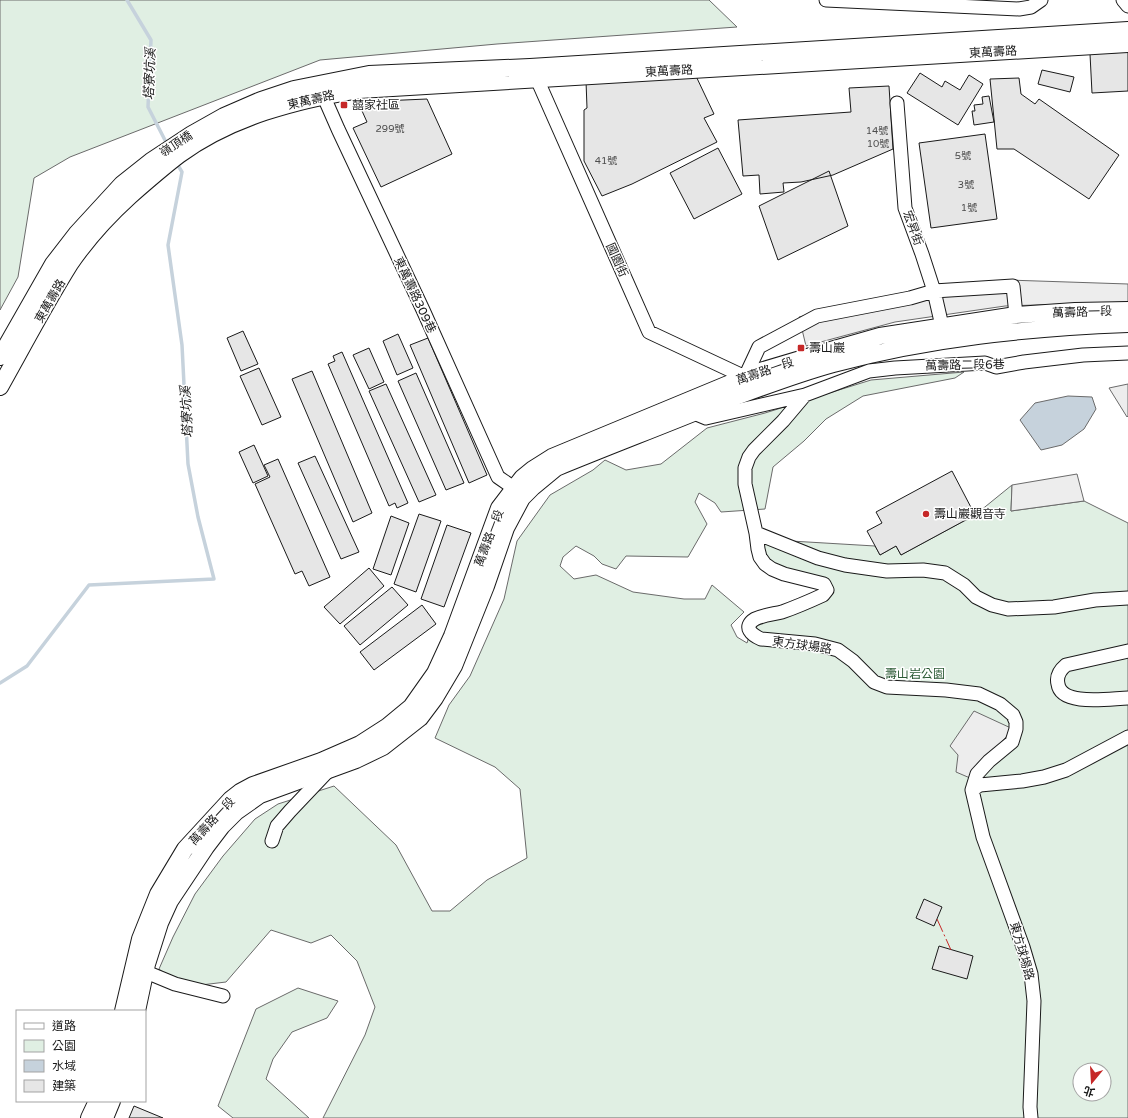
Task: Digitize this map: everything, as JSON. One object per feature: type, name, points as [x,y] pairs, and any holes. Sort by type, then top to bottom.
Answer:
[{"type":"main road","name":"東萬壽路","points":[[217,132],[247,118],[282,106],[320,89],[369,74],[530,67],[1128,30]]},
{"type":"main road","name":"東萬壽路","points":[[261,100],[294,89],[359,90],[1128,44]]},
{"type":"main road","name":"嶺頂橋","points":[[104,211],[122,184],[151,161],[186,138],[224,116],[261,100]]},
{"type":"main road","name":"嶺頂橋","points":[[104,211],[147,181],[180,155],[217,132]]},
{"type":"main road","name":"東萬壽路","points":[[0,357],[53,264],[77,232],[104,211]]},
{"type":"main road","name":"東萬壽路","points":[[0,388],[71,263],[104,211]]},
{"type":"main road","name":"萬壽路一段","points":[[137,1010],[160,923],[170,901],[222,826],[236,812],[260,796],[324,766],[388,726],[411,707],[435,673],[452,636],[499,508],[518,493],[533,469],[552,457],[692,407],[831,350],[880,336],[1016,315],[1075,311],[1128,310]]},
{"type":"main road","name":"萬壽路一段","points":[[748,384],[884,352],[942,341],[1015,331],[1074,326],[1128,324]]},
{"type":"main road","name":"萬壽路一段","points":[[123,1010],[140,939],[158,894],[185,849],[230,799],[240,792],[253,785],[324,766]]},
{"type":"main road","points":[[89,1118],[97,1102]]},
{"type":"main road","points":[[105,1118],[112,1102]]},
{"type":"street","points":[[826,0],[962,4],[1019,9],[1031,7],[1041,0]]},
{"type":"street","points":[[1123,0],[1128,6]]},
{"type":"street","name":"國園街","points":[[537,79],[649,332],[748,384]]},
{"type":"street","name":"東萬壽路309巷","points":[[320,89],[423,310],[498,476],[518,493]]},
{"type":"street","name":"宏昇街","points":[[897,103],[905,208],[934,292],[942,326]]},
{"type":"street","points":[[748,384],[759,347],[817,316],[934,292],[1013,286],[1016,315]]},
{"type":"street","name":"萬壽路二段6巷","points":[[805,395],[869,371],[895,368],[985,363],[996,367],[1084,355],[1128,354]]},
{"type":"street","points":[[692,407],[706,418],[805,395]]},
{"type":"street","name":"東方球場路","points":[[805,395],[749,457],[745,468],[745,484],[758,549],[764,564],[784,574],[824,584],[827,590],[823,595],[783,612],[754,620],[750,624],[750,633],[754,636],[771,641],[815,644],[838,650],[853,661],[874,682],[887,687],[946,690],[979,694],[1000,704],[1013,715],[1016,722],[1016,729],[1012,742],[977,774],[972,790],[983,837],[1024,947],[1031,974],[1034,1001],[1030,1107],[1031,1118]]},
{"type":"street","points":[[756,533],[818,558],[845,565],[887,571],[922,570],[945,573],[964,585],[976,597],[992,605],[1008,609],[1054,608],[1095,600],[1128,598]]},
{"type":"street","points":[[1128,651],[1066,665],[1059,673],[1058,684],[1059,689],[1065,695],[1072,698],[1093,700],[1128,698]]},
{"type":"street","points":[[972,790],[980,785],[1022,781],[1066,770],[1128,736]]},
{"type":"street","points":[[272,841],[277,826],[324,766]]},
{"type":"street","points":[[146,972],[175,984],[223,996]]},
{"type":"green space","points":[[0,0],[709,0],[737,27],[497,44],[320,60],[70,157],[34,178],[18,277],[0,310]]},
{"type":"green space","name":"壽山岩公園","points":[[964,372],[955,378],[863,396],[826,419],[804,441],[773,467],[765,509],[721,512],[715,503],[699,493],[695,502],[707,524],[688,557],[626,556],[616,569],[602,564],[594,556],[576,546],[563,557],[560,566],[574,579],[596,575],[633,592],[684,599],[705,599],[712,585],[744,612],[731,625],[737,637],[747,643],[750,633],[749,629],[827,590],[772,569],[757,539],[875,546],[880,555],[896,546],[901,555],[975,515],[1012,485],[1011,511],[1084,501],[1128,523],[1128,1118],[323,1118],[365,1035],[375,1007],[357,961],[331,935],[311,943],[271,930],[226,982],[201,985],[172,980],[159,969],[173,937],[195,894],[223,856],[255,819],[278,804],[334,786],[396,845],[432,911],[450,911],[487,880],[527,858],[520,789],[495,767],[435,738],[449,705],[470,676],[504,599],[517,541],[550,495],[593,470],[605,460],[626,470],[661,464],[707,428],[765,413],[871,380]]},
{"type":"green space","points":[[298,988],[338,1001],[327,1018],[292,1032],[273,1059],[266,1079],[309,1118],[233,1118],[218,1106],[256,1009]]},
{"type":"shaded area","points":[[1007,280],[1128,284],[1128,302],[1005,306],[895,322],[806,346],[799,317],[893,295]]},
{"type":"shaded area","points":[[1128,384],[1128,416],[1127,417],[1109,388]]},
{"type":"shaded area","points":[[1077,474],[1084,501],[1011,511],[1012,485]]},
{"type":"shaded area","points":[[974,711],[1013,729],[970,778],[956,772],[958,755],[950,746]]},
{"type":"water","points":[[1068,396],[1092,397],[1096,409],[1084,429],[1062,445],[1041,450],[1020,420],[1035,403]]},
{"type":"building","points":[[1128,52],[1128,91],[1092,93],[1090,54]]},
{"type":"building","points":[[1042,70],[1074,77],[1070,92],[1038,84]]},
{"type":"building","points":[[920,73],[942,87],[945,81],[960,90],[969,75],[983,84],[958,125],[907,93]]},
{"type":"building","points":[[695,74],[714,114],[704,118],[717,142],[632,184],[602,196],[584,161],[584,110],[587,108],[586,81]]},
{"type":"building","points":[[1019,78],[1021,94],[1035,104],[1039,99],[1119,155],[1089,199],[1014,149],[997,149],[990,79]]},
{"type":"building","points":[[889,86],[893,149],[833,175],[801,182],[783,183],[784,192],[760,194],[759,175],[743,176],[738,120],[851,112],[849,88]]},
{"type":"building","points":[[989,96],[994,122],[974,125],[972,111],[975,111],[974,105],[983,104],[982,97]]},
{"type":"building","points":[[427,99],[452,154],[381,187],[353,128],[367,122],[358,102]]},
{"type":"building","points":[[985,134],[997,219],[931,228],[919,143]]},
{"type":"building","points":[[718,148],[742,194],[694,219],[670,173]]},
{"type":"building","points":[[829,171],[848,226],[778,260],[759,206]]},
{"type":"building","points":[[243,331],[258,364],[241,371],[227,338]]},
{"type":"building","points":[[398,334],[413,368],[397,375],[383,341]]},
{"type":"building","points":[[428,338],[487,475],[469,483],[410,345]]},
{"type":"building","points":[[369,348],[384,382],[369,389],[353,355]]},
{"type":"building","points":[[342,352],[408,503],[397,508],[395,503],[389,506],[328,364],[335,361],[333,356]]},
{"type":"building","points":[[259,368],[281,417],[262,425],[240,376]]},
{"type":"building","points":[[312,371],[372,513],[353,522],[292,379]]},
{"type":"building","points":[[416,373],[464,483],[446,490],[398,381]]},
{"type":"building","points":[[386,384],[436,495],[419,502],[369,391]]},
{"type":"building","points":[[254,445],[268,476],[253,483],[239,452]]},
{"type":"building","points":[[315,456],[359,552],[341,559],[298,463]]},
{"type":"building","points":[[278,459],[330,577],[309,586],[302,571],[295,574],[255,484],[270,477],[264,465]]},
{"type":"building","name":"壽山巖觀音寺","points":[[952,471],[975,515],[901,555],[896,546],[880,555],[867,531],[882,523],[876,512]]},
{"type":"building","points":[[419,514],[441,521],[416,592],[394,584]]},
{"type":"building","points":[[391,516],[409,523],[391,575],[373,569]]},
{"type":"building","points":[[447,525],[471,533],[444,607],[421,599]]},
{"type":"building","points":[[369,568],[384,586],[340,624],[324,607]]},
{"type":"building","points":[[392,587],[408,605],[360,645],[344,626]]},
{"type":"building","points":[[422,605],[436,624],[374,670],[360,652]]},
{"type":"building","points":[[924,899],[942,907],[934,926],[916,918]]},
{"type":"building","points":[[939,946],[973,956],[967,979],[932,969]]},
{"type":"building","points":[[134,1106],[163,1118],[129,1118]]},
{"type":"waterway","name":"塔寮坑溪","points":[[127,0],[151,40],[148,107],[168,146]]},
{"type":"waterway","name":"塔寮坑溪","points":[[0,683],[27,666],[89,585],[214,579],[198,517],[188,464],[182,345],[168,245],[182,172],[176,162]]},
{"type":"power","points":[[937,919],[951,950]]},
{"type":"place","name":"囍家社區","points":[[344,105]]},
{"type":"place","name":"壽山巖","points":[[801,348]]},
{"type":"place","name":"壽山巖觀音寺","points":[[926,514]]}]
